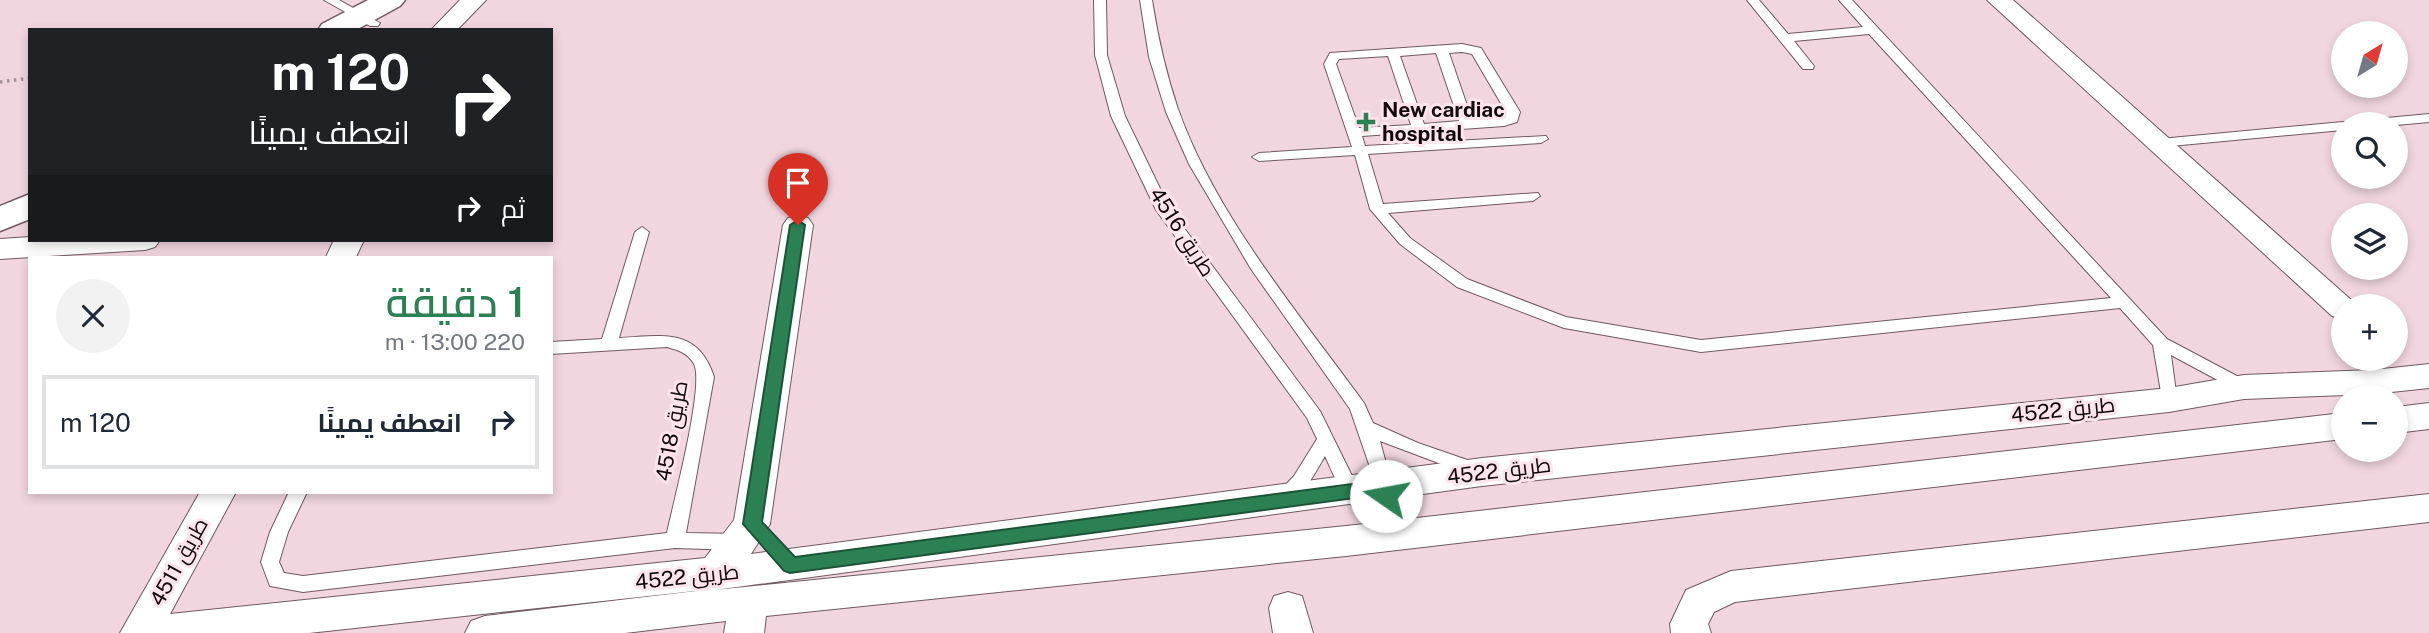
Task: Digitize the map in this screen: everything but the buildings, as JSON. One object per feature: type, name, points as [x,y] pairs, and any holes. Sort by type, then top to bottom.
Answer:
[{"type":"street","points":[[338,28],[417,0]]},
{"type":"street","points":[[445,28],[474,0]]},
{"type":"street","points":[[1999,0],[2331,297]]},
{"type":"street","points":[[0,201],[28,187]]},
{"type":"street","points":[[0,220],[28,206]]},
{"type":"street","points":[[715,574],[746,533],[798,225]]},
{"type":"street","points":[[0,249],[113,242]]},
{"type":"street","name":"طريق 4522","points":[[154,633],[715,574],[1278,501],[1371,499],[1482,472],[2169,400],[2244,387],[2415,369]]},
{"type":"street","points":[[2408,419],[2429,416]]},
{"type":"street","name":"طريق 4522","points":[[485,633],[746,617],[1429,530],[2331,427]]},
{"type":"street","name":"طريق 4511","points":[[140,633],[217,494]]},
{"type":"street","points":[[1691,633],[1689,624],[1700,601],[1731,587],[2429,508]]},
{"type":"street","points":[[746,533],[790,565]]},
{"type":"lane","points":[[330,0],[371,17]]},
{"type":"lane","name":"طريق 4516","points":[[1100,0],[1101,55],[1118,116],[1163,210],[1314,415],[1327,438],[1371,499]]},
{"type":"lane","name":"طريق 4516","points":[[1146,0],[1149,40],[1171,110],[1209,193],[1358,407],[1367,428],[1371,499]]},
{"type":"lane","points":[[1753,0],[1808,66]]},
{"type":"lane","points":[[1844,0],[2161,343],[2244,387]]},
{"type":"lane","points":[[1785,38],[1872,30]]},
{"type":"lane","points":[[1353,134],[1504,122],[1513,118],[1513,111],[1477,51],[1462,48],[1441,49],[1334,56],[1330,60],[1353,134],[1360,150],[1377,209],[1405,241],[1462,284],[1564,322],[1700,346],[2124,302]]},
{"type":"lane","points":[[1441,49],[1467,125]]},
{"type":"lane","points":[[1393,52],[1419,128]]},
{"type":"lane","points":[[2408,120],[2429,118]]},
{"type":"lane","points":[[2160,143],[2331,127]]},
{"type":"lane","points":[[1259,157],[1541,139]]},
{"type":"lane","points":[[1377,209],[1533,195]]},
{"type":"lane","points":[[609,344],[642,232]]},
{"type":"lane","name":"طريق 4518","points":[[553,348],[668,341],[690,348],[701,361],[706,377],[702,407],[675,540]]},
{"type":"lane","points":[[2161,343],[2169,400]]},
{"type":"lane","points":[[1367,428],[1412,448],[1482,472]]},
{"type":"lane","points":[[1278,501],[1300,481],[1327,438]]},
{"type":"lane","points":[[297,494],[279,532],[270,562],[278,580],[303,584],[746,533]]},
{"type":"lane","points":[[1346,541],[1371,529],[1371,499],[1429,530]]},
{"type":"path","points":[[0,82],[28,78]]},
{"type":"place","name":"New cardiac hospital","points":[[1366,122]]},
{"type":"route","points":[[798,225],[784,330],[752,524],[790,565],[1383,487],[1386,496]]}]
